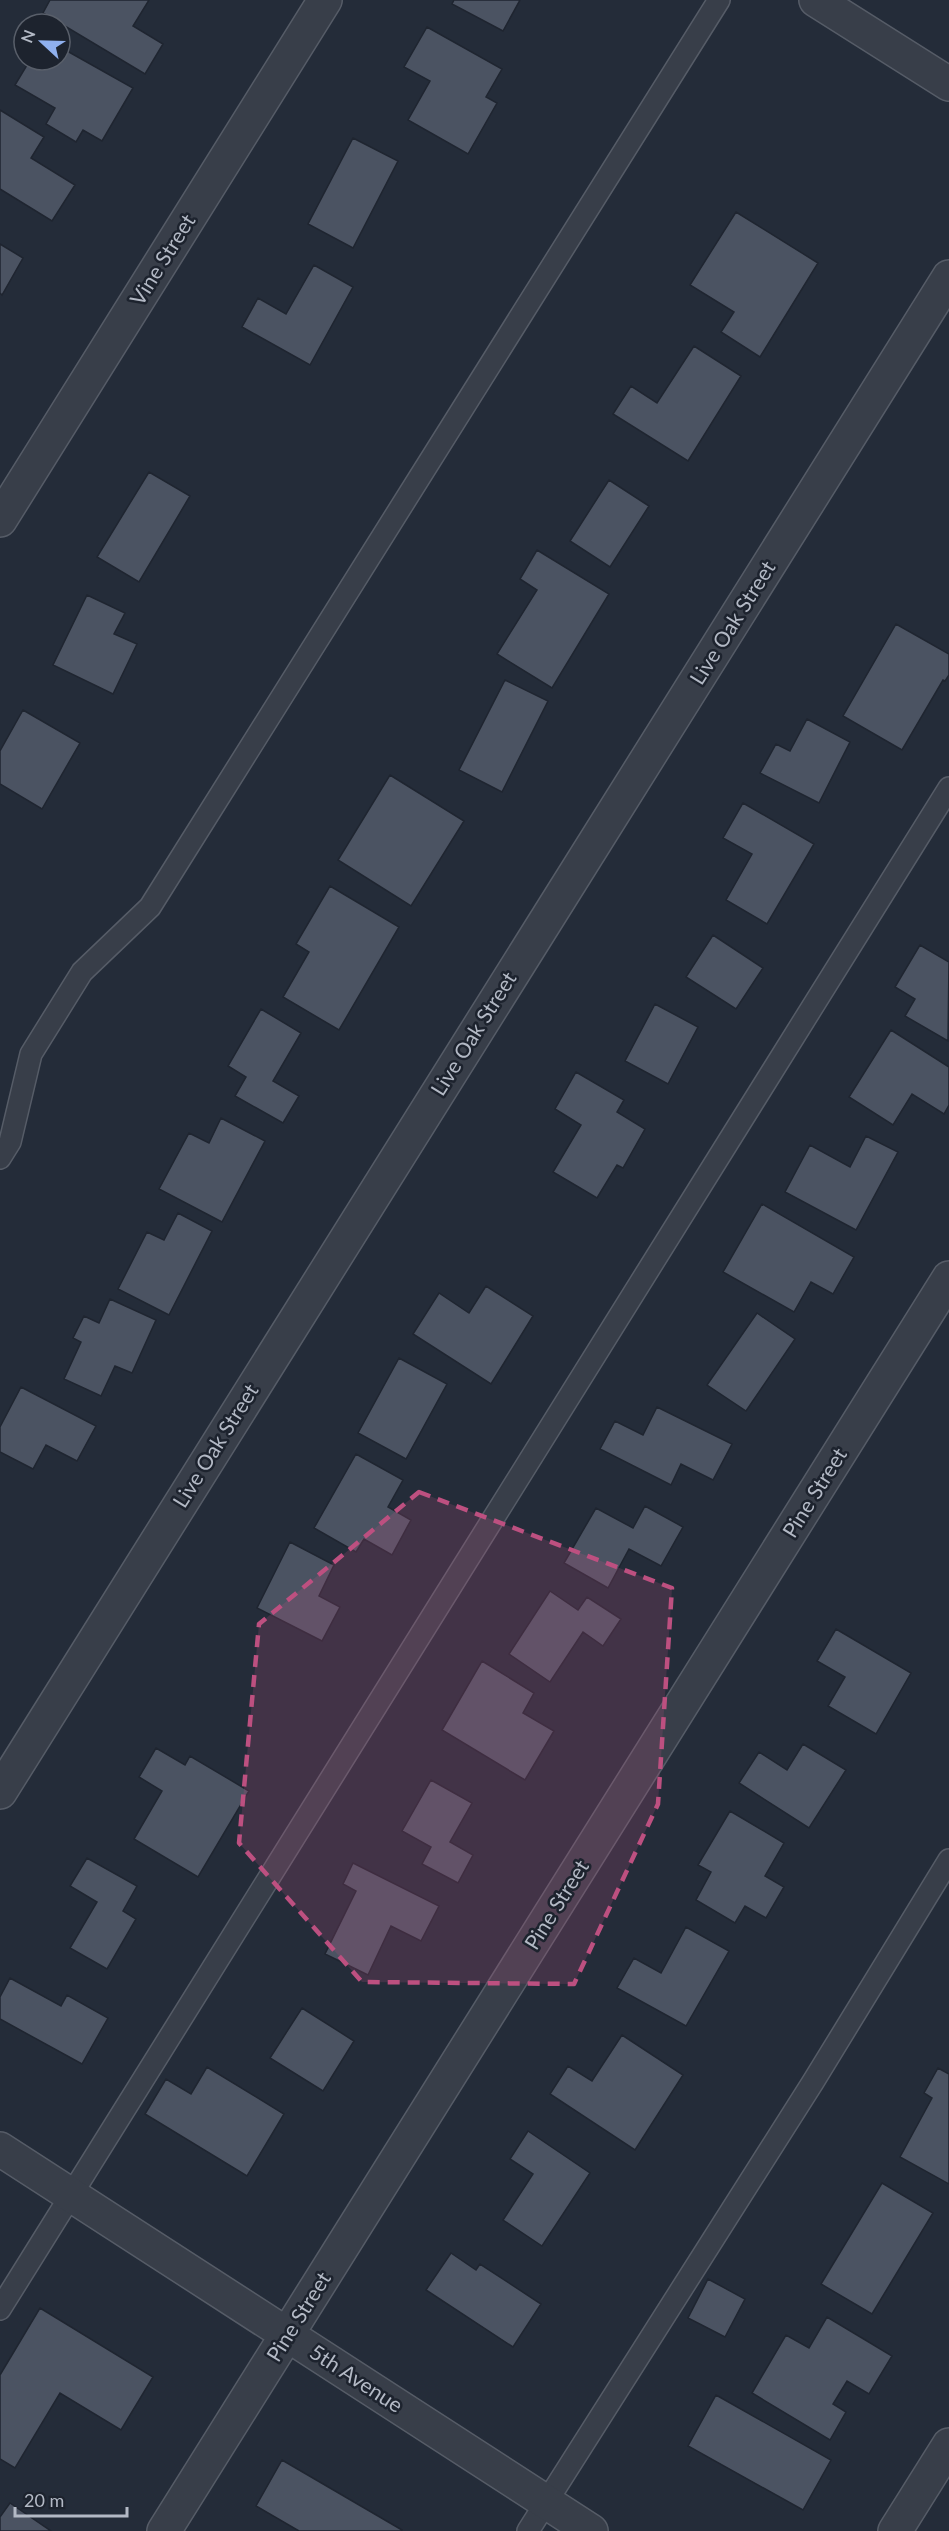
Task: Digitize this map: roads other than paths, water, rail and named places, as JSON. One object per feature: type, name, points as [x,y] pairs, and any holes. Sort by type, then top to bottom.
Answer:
[{"type":"street","name":"Vine Street","points":[[0,520],[325,0]]},
{"type":"street","points":[[816,0],[949,84]]},
{"type":"street","name":"Live Oak Street","points":[[0,1792],[949,277]]},
{"type":"street","name":"Pine Street","points":[[164,2531],[949,1278]]},
{"type":"street","name":"5th Avenue","points":[[0,2149],[591,2531]]},
{"type":"street","points":[[895,2531],[949,2445]]},
{"type":"lane","points":[[0,1158],[10,1142],[31,1054],[82,972],[150,907],[719,0]]},
{"type":"lane","points":[[0,2309],[73,2196],[949,788]]},
{"type":"lane","points":[[528,2531],[813,2082],[949,1860]]}]
